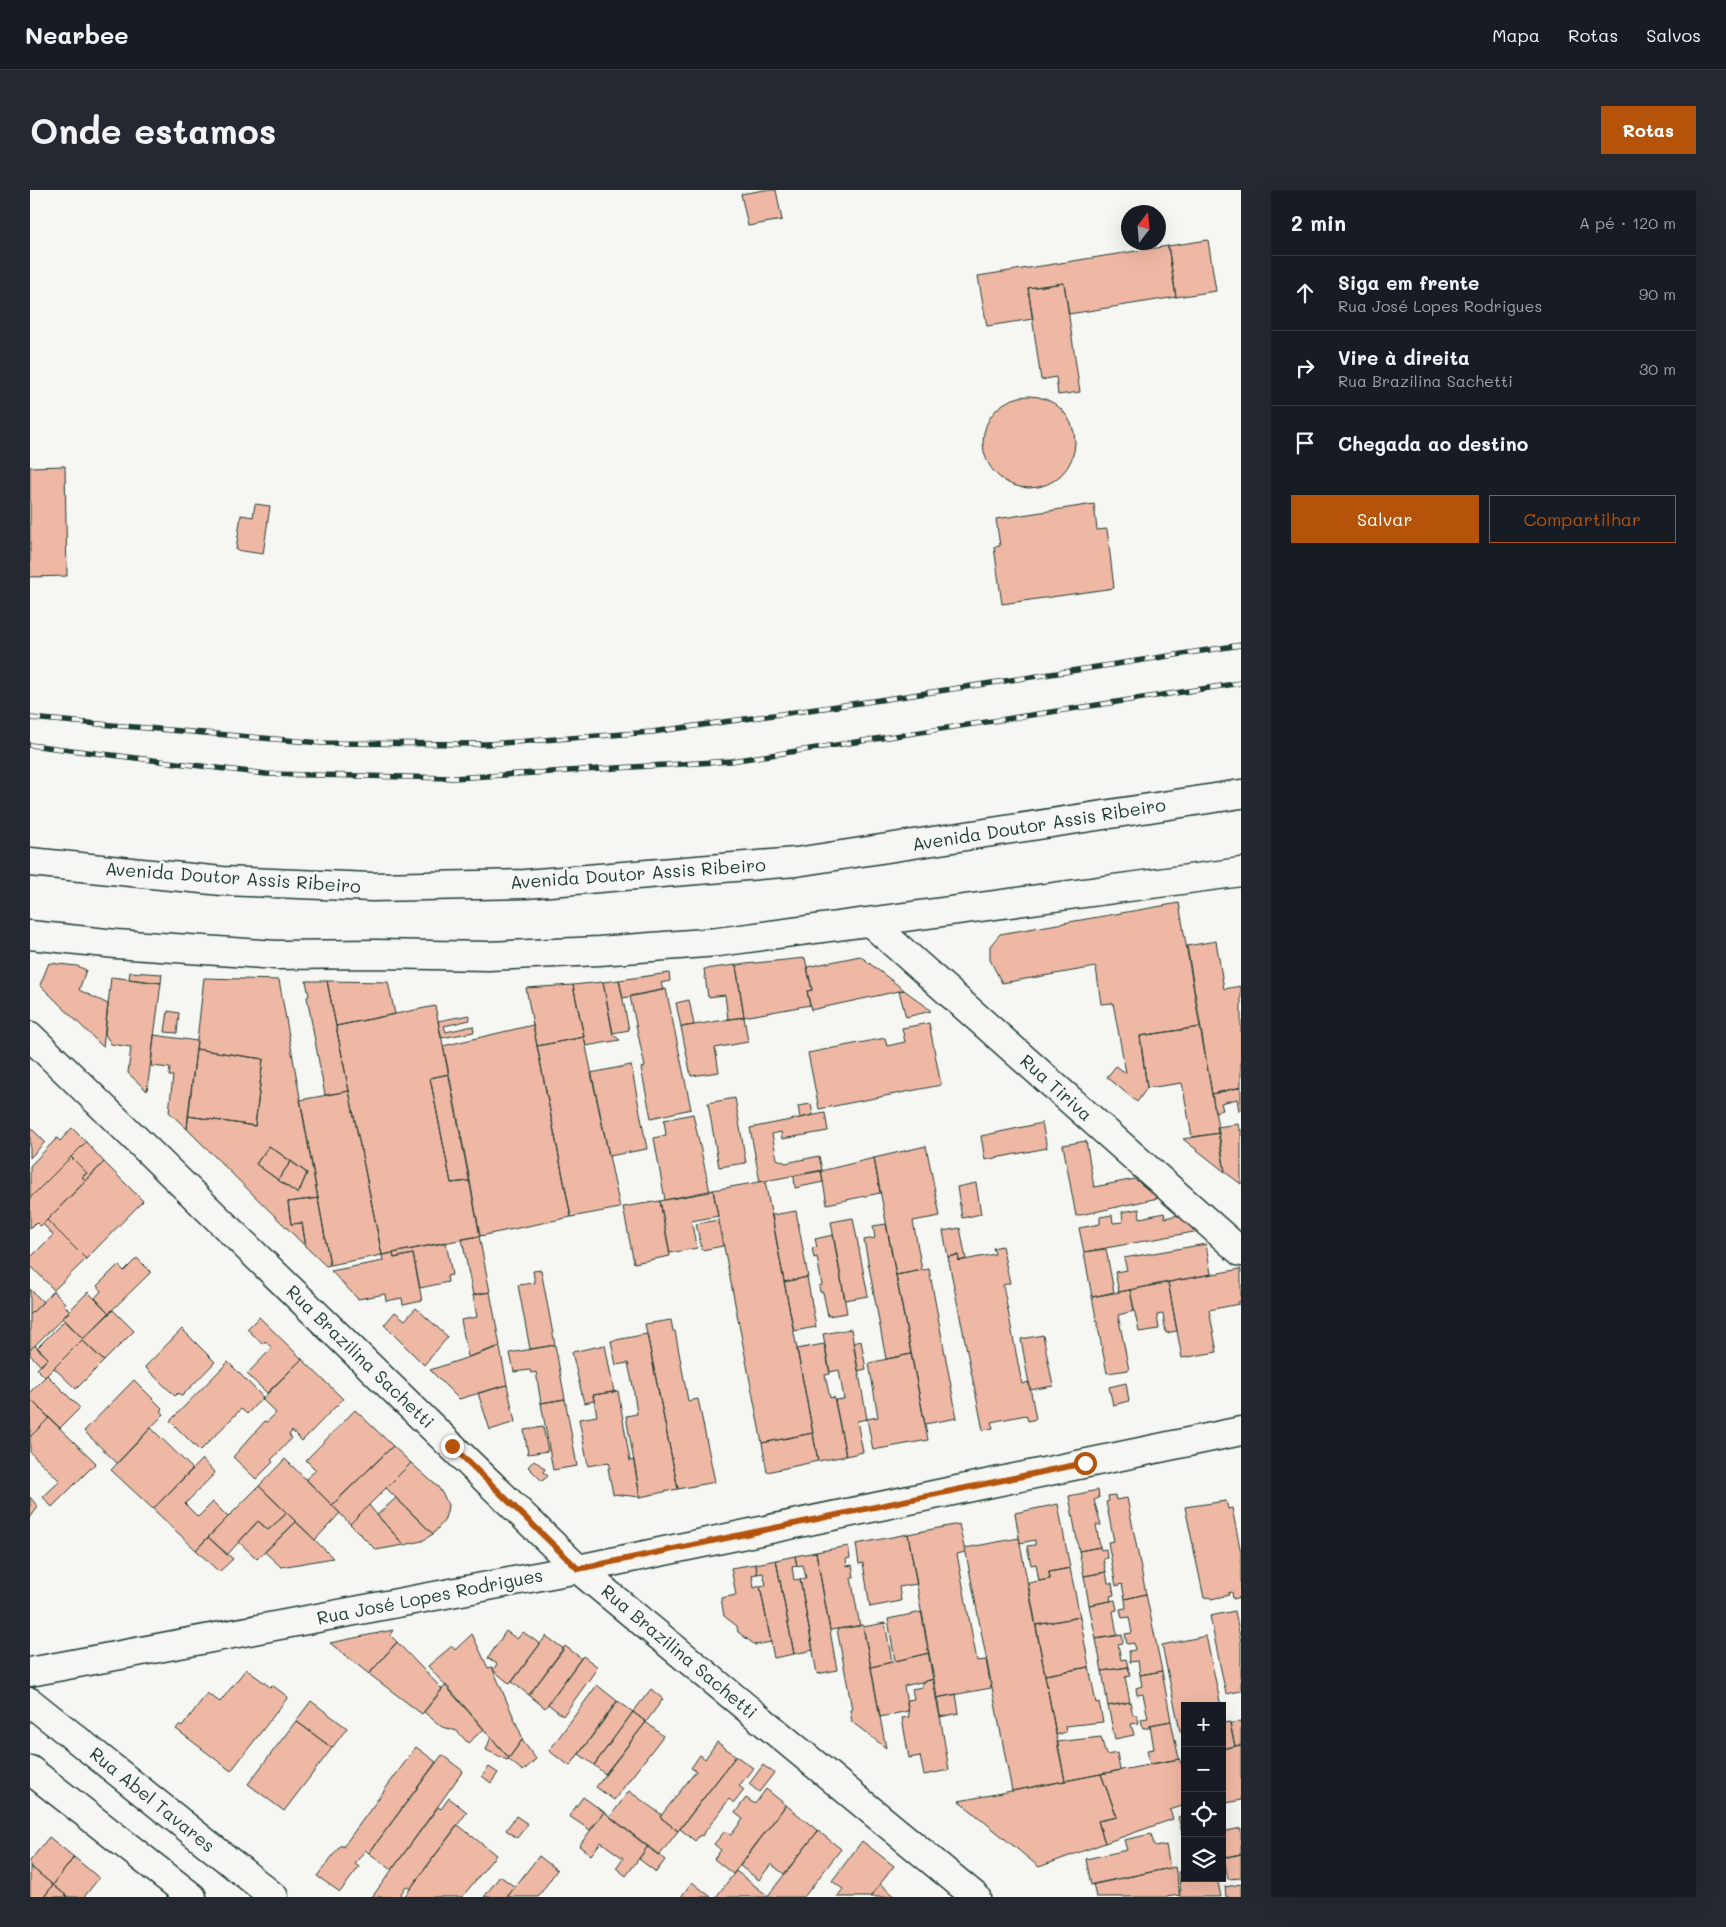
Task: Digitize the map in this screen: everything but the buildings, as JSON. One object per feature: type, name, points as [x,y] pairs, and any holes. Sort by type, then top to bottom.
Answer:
[{"type":"street","name":"Avenida Doutor Assis Ribeiro","points":[[30,862],[222,881],[372,887],[525,884],[796,862],[1241,794]]},
{"type":"street","points":[[30,935],[116,944],[276,956],[376,954],[488,956],[599,951],[718,942],[1241,872]]},
{"type":"street","name":"Rua Tiriva","points":[[871,922],[1241,1252]]},
{"type":"street","name":"Rua Brazilina Sachetti","points":[[30,1036],[578,1569],[976,1897]]},
{"type":"street","name":"Rua José Lopes Rodrigues","points":[[30,1672],[578,1569],[1241,1431]]},
{"type":"street","name":"Rua Abel Tavares","points":[[30,1702],[274,1897]]},
{"type":"street","points":[[30,1770],[192,1897]]},
{"type":"railway","points":[[30,718],[321,743],[487,744],[652,732],[880,700],[1241,645]]},
{"type":"railway","points":[[30,745],[266,774],[453,778],[731,761],[1241,683]]},
{"type":"route","points":[[452,1446],[578,1569],[1085,1463]]}]
